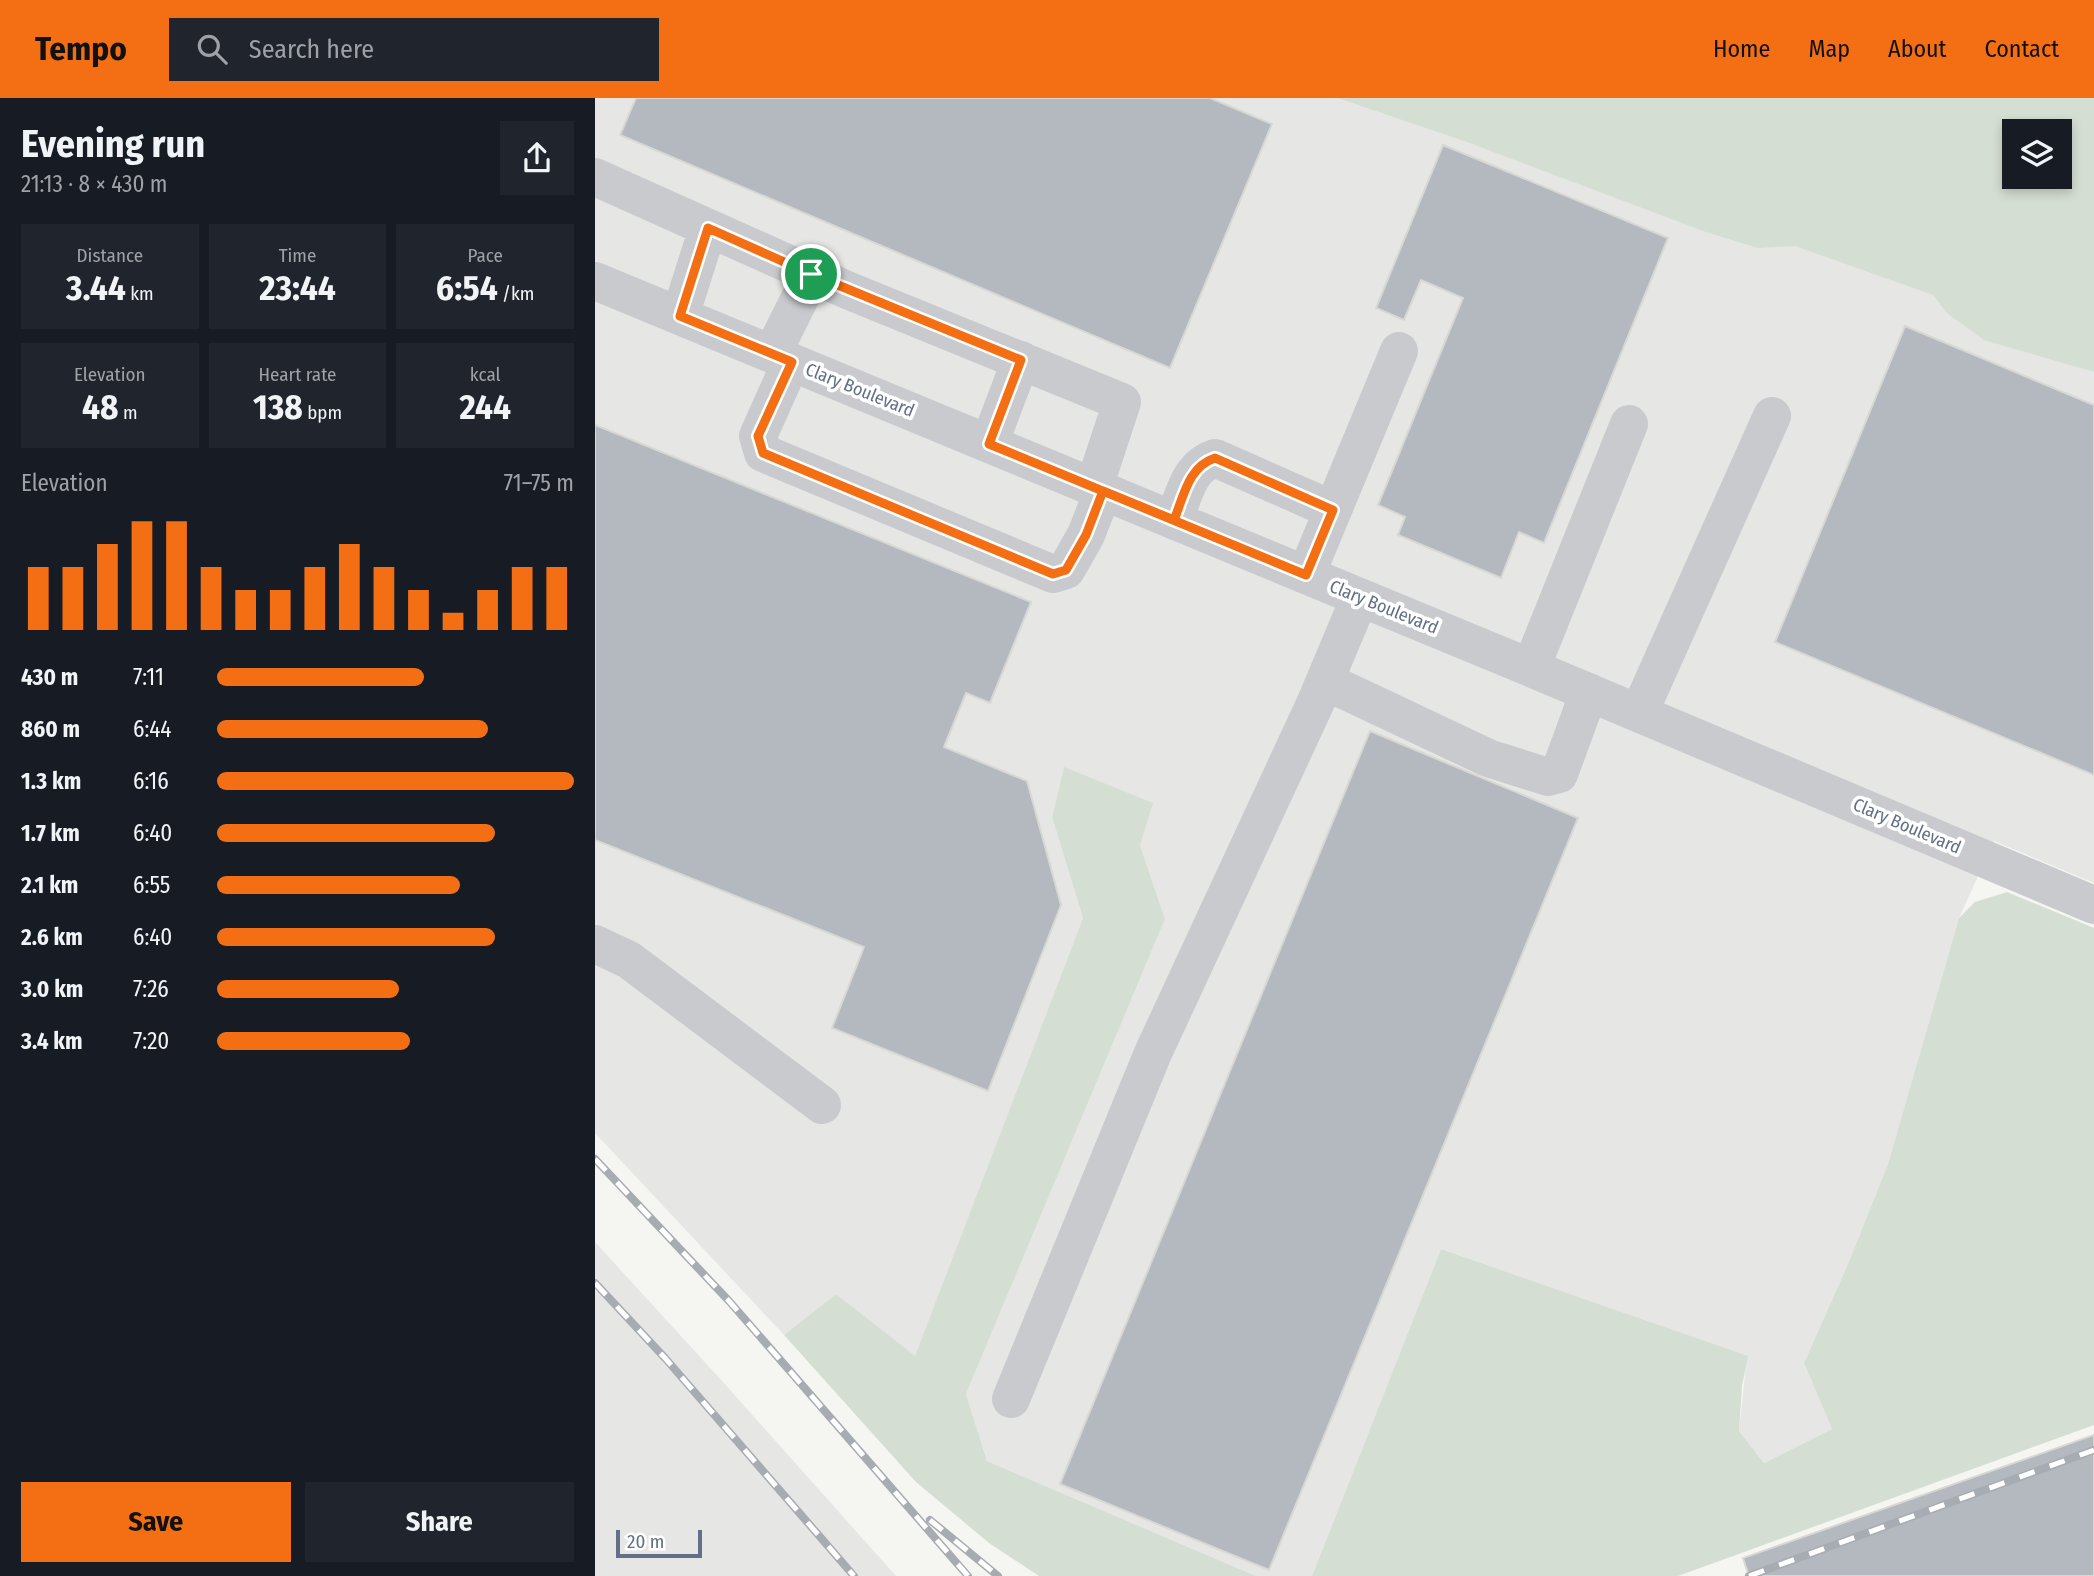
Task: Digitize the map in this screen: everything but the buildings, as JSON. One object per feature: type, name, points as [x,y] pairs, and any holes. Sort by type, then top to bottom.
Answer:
[{"type":"street","points":[[595,177],[811,274],[1122,402],[1086,535],[1066,570],[1053,574],[763,453],[758,436],[811,274]]},
{"type":"street","points":[[680,316],[708,228]]},
{"type":"street","name":"Clary Boulevard","points":[[595,281],[1589,692],[2094,905]]},
{"type":"street","points":[[1306,575],[1399,351]]},
{"type":"street","points":[[989,444],[1021,360]]},
{"type":"street","points":[[1639,713],[1772,416]]},
{"type":"street","points":[[1531,668],[1629,424]]},
{"type":"street","points":[[1174,520],[1196,468],[1215,458],[1333,510]]},
{"type":"street","points":[[1011,1399],[1153,1053],[1325,681],[1360,597]]},
{"type":"street","points":[[1325,681],[1488,758],[1548,777],[1559,774],[1589,692]]},
{"type":"street","points":[[595,944],[629,960],[822,1105]]},
{"type":"shaded area","points":[[595,98],[1337,98],[1475,145],[1843,243],[2045,356],[2094,372],[2094,883],[1994,841],[1959,918],[1888,1164],[1804,1363],[1832,1429],[1764,1463],[1739,1431],[1747,1356],[1441,1249],[1312,1576],[1256,1576],[987,1461],[966,1394],[1165,919],[1140,845],[1064,767],[1052,817],[1083,918],[915,1357],[836,1294],[784,1335],[595,1133]]},
{"type":"shaded area","points":[[1337,98],[2094,98],[2094,372],[1984,340],[1948,314],[1933,295],[1795,246],[1758,248],[1706,232],[1475,145]]},
{"type":"shaded area","points":[[1064,767],[1153,803],[1140,845],[1165,919],[966,1394],[987,1461],[1256,1576],[1039,1576],[989,1543],[916,1482],[784,1335],[836,1294],[915,1356],[1083,918],[1052,817]]},
{"type":"shaded area","points":[[2007,892],[2094,928],[2094,1425],[1678,1576],[1312,1576],[1441,1249],[1748,1356],[1742,1386],[1739,1431],[1764,1463],[1832,1429],[1804,1363],[1888,1164],[1959,918],[1975,902]]},
{"type":"shaded area","points":[[595,1242],[723,1382],[896,1576],[595,1576]]},
{"type":"railway","points":[[595,1159],[729,1301],[968,1576]]},
{"type":"railway","points":[[595,1283],[665,1358],[854,1576]]},
{"type":"railway","points":[[1749,1576],[2094,1450]]},
{"type":"railway","points":[[930,1520],[998,1576]]},
{"type":"route","points":[[811,274],[708,228],[680,316],[792,362],[758,436],[763,453],[1053,574],[1066,570],[1086,535],[1103,491],[1174,520],[1196,468],[1215,458],[1333,510],[1306,575],[1174,520],[989,444],[1021,360],[811,274]]}]
